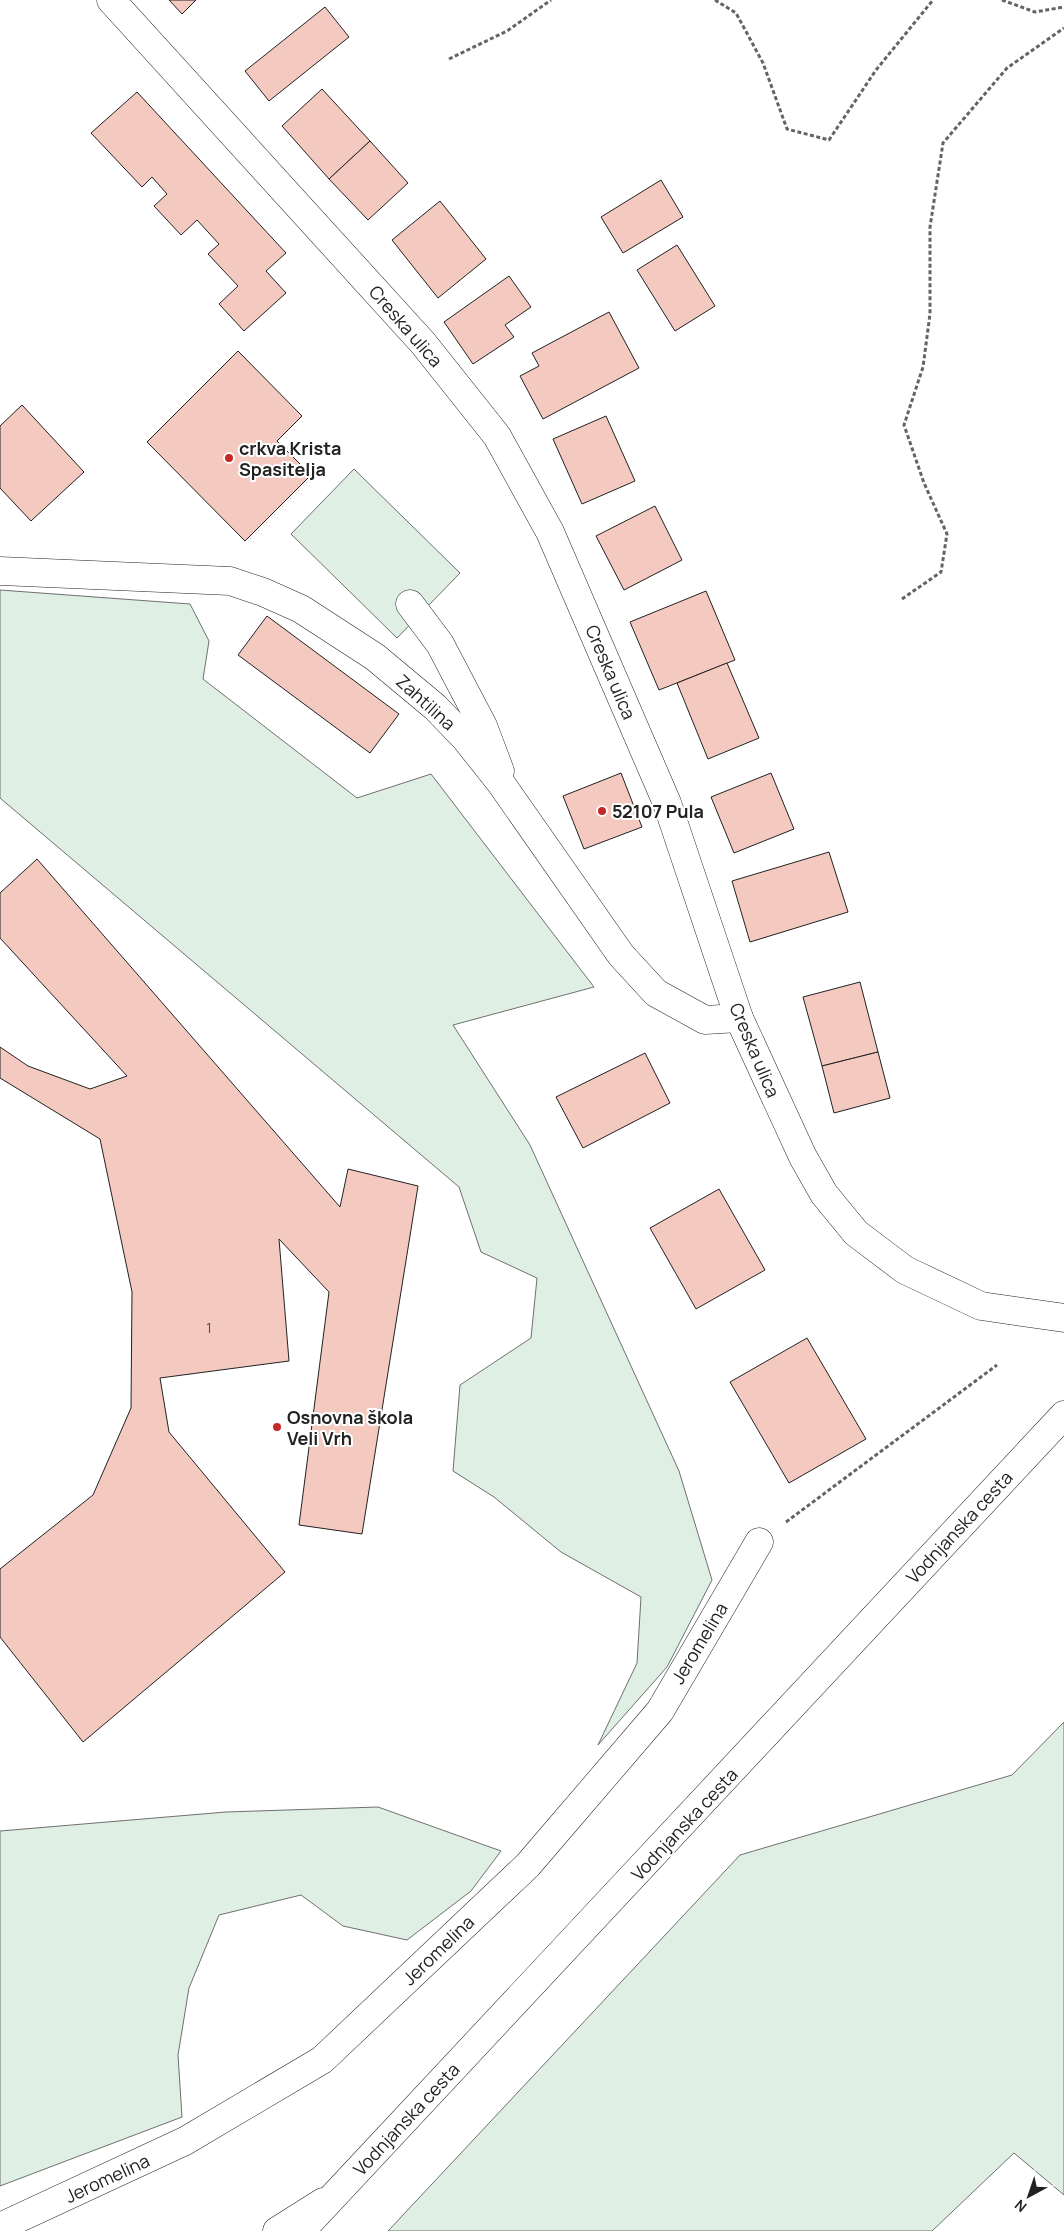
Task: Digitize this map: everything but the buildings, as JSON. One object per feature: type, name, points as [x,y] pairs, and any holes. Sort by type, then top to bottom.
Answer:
[{"type":"main road","name":"Creska ulica","points":[[111,0],[423,343],[497,436],[550,532],[667,803],[739,1018],[804,1157],[824,1194],[856,1233],[905,1270],[981,1306],[1064,1318]]},
{"type":"main road","name":"Zahtilina","points":[[0,571],[230,581],[263,592],[301,609],[375,657],[435,707],[465,738],[500,782],[622,955],[656,992],[705,1020],[739,1018]]},
{"type":"main road","points":[[410,604],[440,644],[484,726],[500,767],[500,782]]},
{"type":"main road","name":"Vodnjanska cesta","points":[[302,2231],[705,1802],[1064,1415]]},
{"type":"main road","name":"Jeromelina","points":[[0,2227],[185,2142],[322,2060],[528,1865],[660,1711],[759,1542]]},
{"type":"main road","points":[[276,2231],[335,2194]]},
{"type":"path","points":[[449,59],[507,31],[551,0]]},
{"type":"path","points":[[715,0],[736,13],[763,63],[787,129],[829,140],[876,70],[933,0]]},
{"type":"path","points":[[1002,0],[1035,12],[1064,7]]},
{"type":"path","points":[[902,599],[941,572],[947,534],[924,483],[904,425],[923,367],[930,314],[930,227],[944,143],[1007,68],[1064,28]]},
{"type":"path","points":[[759,1542],[997,1365]]},
{"type":"green space","points":[[354,469],[460,573],[397,638],[291,534]]},
{"type":"green space","points":[[0,590],[190,604],[209,641],[203,679],[357,798],[431,774],[594,987],[453,1025],[530,1145],[679,1471],[712,1580],[667,1667],[598,1745],[637,1663],[641,1597],[561,1552],[494,1497],[453,1471],[460,1385],[531,1338],[537,1278],[481,1252],[459,1187],[0,798]]},
{"type":"green space","points":[[1064,1722],[1064,2195],[1014,2153],[932,2231],[388,2231],[740,1855],[1012,1775]]},
{"type":"green space","points":[[378,1807],[501,1851],[471,1891],[407,1940],[343,1926],[301,1895],[219,1915],[189,1988],[178,2055],[182,2117],[0,2186],[0,1831],[226,1812]]},
{"type":"place","name":"crkva Krista Spasitelja","points":[[229,458]]},
{"type":"place","name":"52107 Pula","points":[[602,811]]},
{"type":"place","name":"Osnovna škola Veli Vrh","points":[[277,1427]]}]
